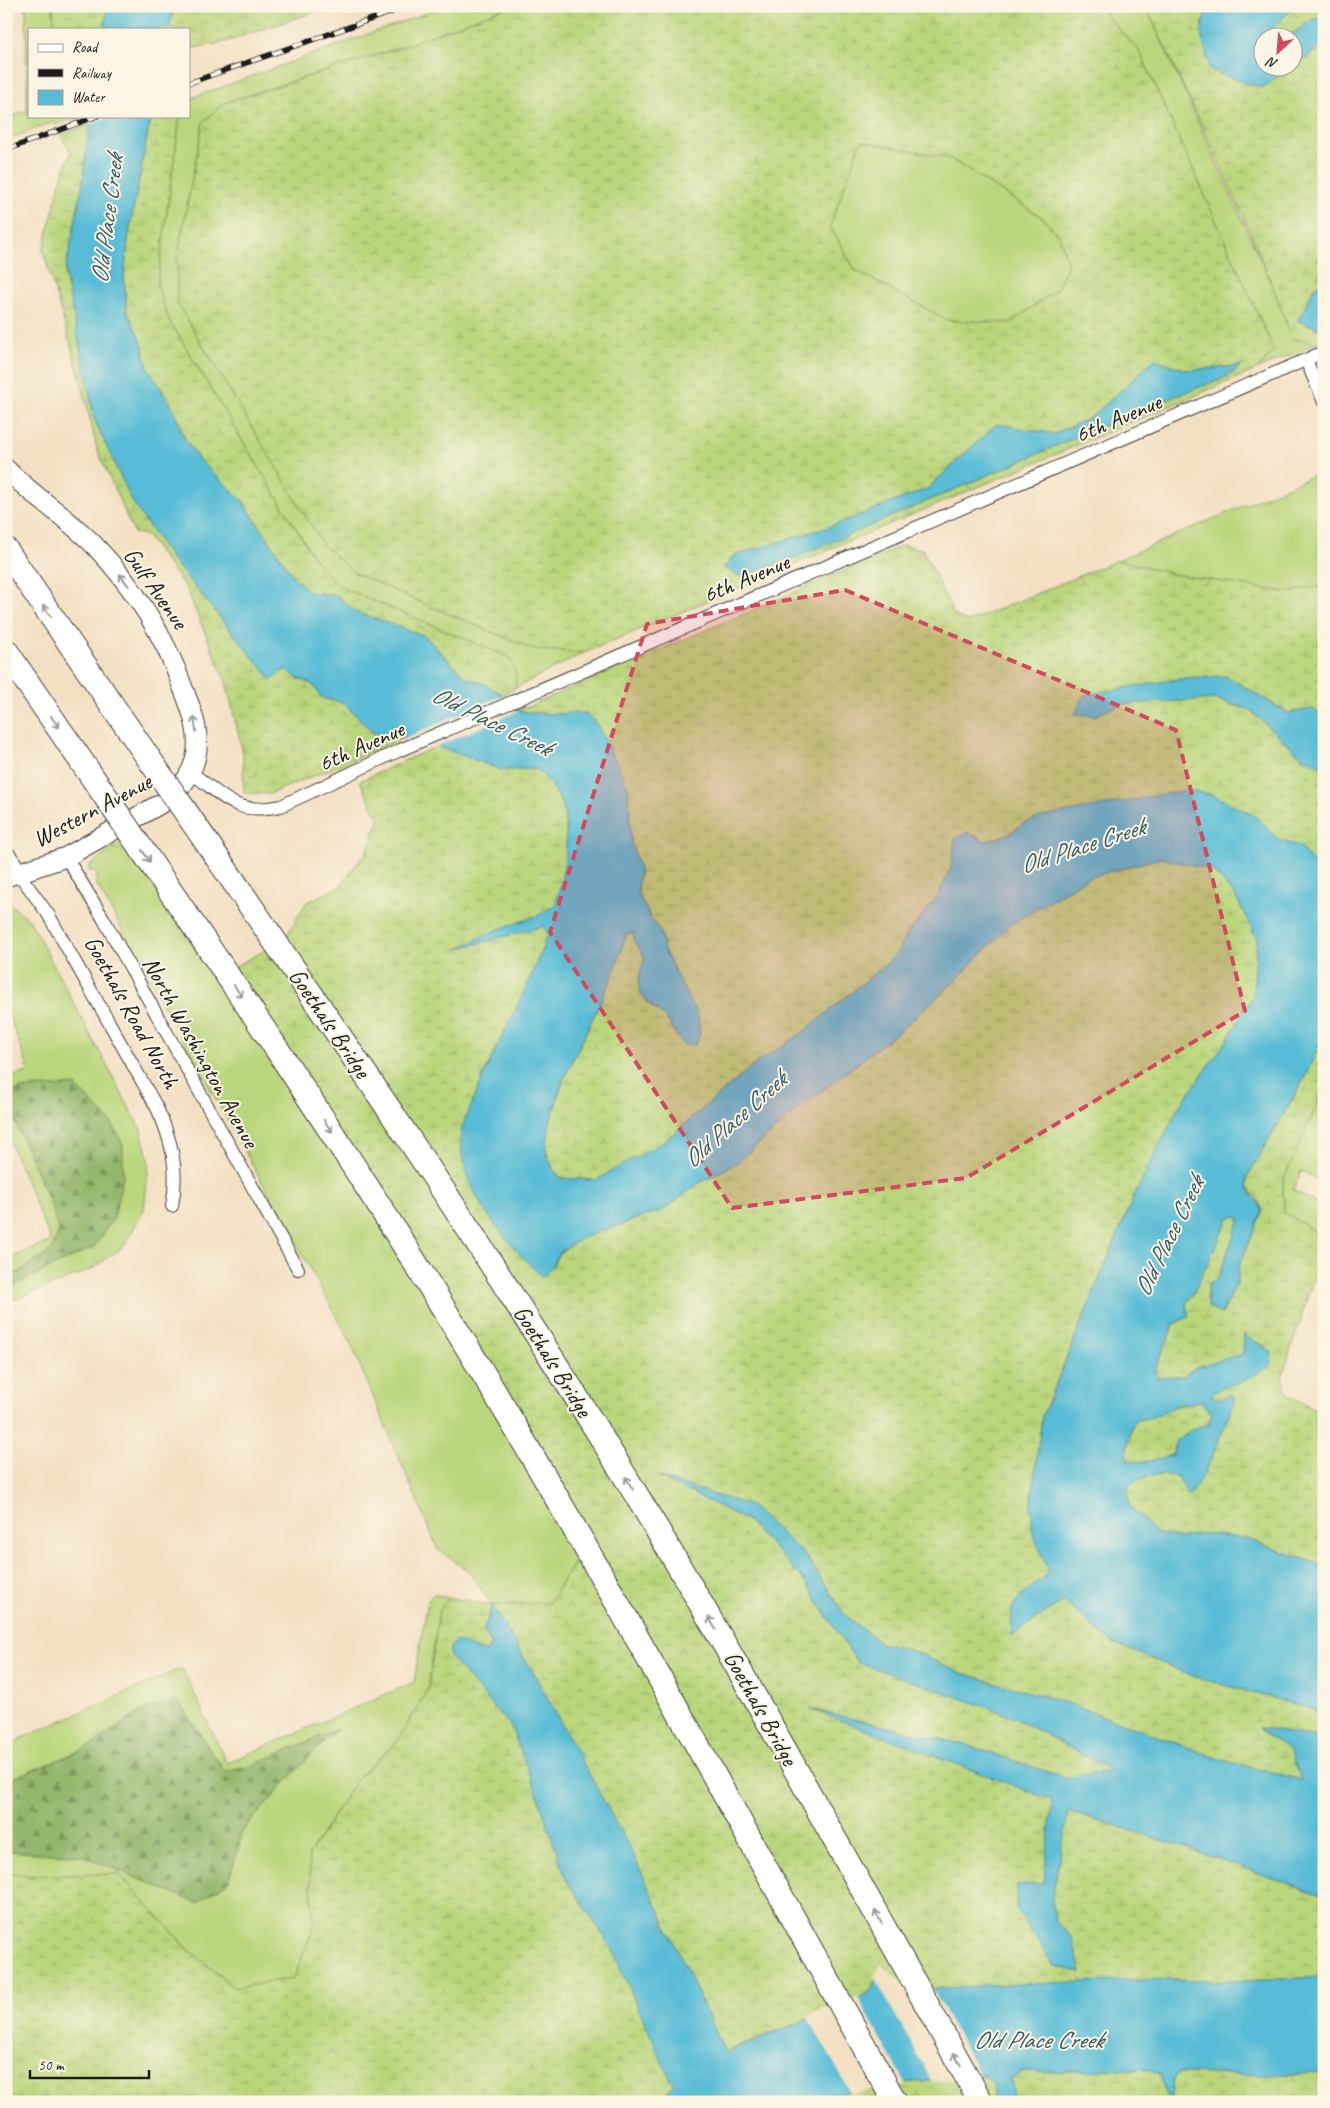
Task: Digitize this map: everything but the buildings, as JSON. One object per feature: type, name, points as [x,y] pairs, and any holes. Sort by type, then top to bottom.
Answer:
[{"type":"highway","name":"Goethals Bridge","points":[[6,550],[448,1196],[578,1399],[720,1637],[981,2102]]},
{"type":"highway","points":[[6,652],[291,1068],[446,1311],[597,1567],[895,2102]]},
{"type":"highway","points":[[6,664],[27,682]]},
{"type":"street","name":"6th Avenue","points":[[190,772],[243,809],[261,810],[280,806],[515,701],[1324,352]]},
{"type":"street","points":[[1306,360],[1324,402]]},
{"type":"street","name":"Gulf Avenue","points":[[6,469],[94,546],[118,572],[150,616],[171,655],[195,718],[197,752],[190,772]]},
{"type":"street","name":"Western Avenue","points":[[13,876],[66,857],[169,799],[178,792],[190,772]]},
{"type":"street","name":"Goethals Road North","points":[[6,856],[13,876],[48,914],[156,1106],[169,1133],[173,1148],[175,1176],[172,1206]]},
{"type":"street","name":"North Washington Avenue","points":[[66,857],[103,918],[298,1269]]},
{"type":"highlighted area","points":[[845,590],[1176,730],[1245,1011],[966,1178],[732,1208],[550,932],[647,624]]},
{"type":"green space","points":[[24,6],[53,6],[54,28],[28,28],[28,118],[77,118],[56,125],[54,122],[6,140],[6,118],[27,111],[26,11]]},
{"type":"green space","points":[[53,6],[108,6],[104,28],[54,28]]},
{"type":"green space","points":[[174,6],[332,6],[225,42],[190,49],[190,28],[169,28]]},
{"type":"green space","points":[[446,6],[509,6],[402,47],[224,103],[203,122],[177,258],[353,572],[533,649],[584,653],[515,688],[516,674],[508,657],[340,587],[319,566],[169,320],[157,285],[180,118],[190,118],[190,99]]},
{"type":"green space","points":[[509,6],[1098,6],[1140,52],[1274,350],[1258,369],[584,653],[533,649],[353,572],[323,545],[177,303],[177,258],[203,122],[224,103],[402,47]],"holes":[[[861,141],[949,158],[1043,218],[1060,238],[1068,265],[1056,290],[1010,323],[947,320],[855,270],[830,226]],[[1155,359],[1186,370],[1241,366],[1224,378],[1149,406],[797,557],[740,576],[722,567],[792,538],[829,527],[927,489],[997,424],[1054,434],[1092,417]]]},
{"type":"green space","points":[[1098,6],[1143,6],[1148,11],[1275,292],[1292,339],[1318,343],[1258,369],[1274,350],[1140,52]]},
{"type":"green space","points":[[1143,6],[1207,6],[1201,33],[1261,88],[1277,78],[1302,78],[1302,62],[1324,43],[1324,280],[1314,288],[1298,321],[1324,330],[1324,341],[1318,343],[1292,339],[1277,297],[1242,214],[1148,11]]},
{"type":"green space","points":[[1295,6],[1324,6],[1324,18],[1313,19],[1300,28],[1273,28]]},
{"type":"green space","points":[[151,118],[180,118],[157,285],[169,320],[319,566],[340,587],[509,657],[516,674],[515,688],[503,695],[484,684],[465,677],[425,636],[356,612],[336,595],[309,592],[293,576],[242,500],[199,460],[185,439],[173,408],[148,368],[140,338],[127,312],[124,278],[129,232]]},
{"type":"green space","points":[[90,124],[83,181],[65,274],[95,421],[133,503],[171,558],[270,678],[286,669],[299,679],[312,684],[322,698],[344,703],[373,733],[405,738],[269,794],[244,793],[243,753],[226,682],[186,588],[146,535],[134,533],[97,449],[80,376],[43,251],[60,183],[71,152],[60,135]]},
{"type":"green space","points":[[861,140],[949,158],[1043,218],[1060,238],[1068,265],[1056,290],[1010,323],[947,320],[855,270],[830,226]]},
{"type":"green space","points":[[1324,471],[1324,586],[1285,592],[1178,575],[1118,560]]},
{"type":"green space","points":[[904,545],[923,550],[954,615],[968,622],[1118,560],[1178,575],[1285,592],[1324,586],[1324,718],[1313,709],[1289,713],[1226,676],[1185,678],[1085,695],[1094,716],[1122,704],[1216,699],[1250,710],[1301,756],[1324,767],[1324,878],[1300,846],[1280,841],[1257,817],[1213,795],[1186,790],[1024,823],[1005,835],[990,840],[984,841],[977,836],[955,839],[951,868],[937,897],[910,929],[895,956],[880,969],[806,1030],[755,1064],[665,1141],[596,1181],[561,1178],[553,1169],[546,1151],[550,1122],[564,1078],[612,978],[626,935],[633,931],[634,941],[645,958],[641,969],[647,1003],[668,1020],[676,1037],[696,1044],[700,1034],[698,1017],[664,950],[661,933],[638,894],[639,869],[631,842],[628,787],[598,726],[586,713],[554,714],[518,711]]},
{"type":"green space","points":[[437,746],[502,770],[537,769],[555,790],[565,817],[566,847],[556,905],[537,916],[491,932],[461,948],[543,926],[548,934],[526,989],[481,1079],[513,1246],[542,1277],[552,1267],[559,1253],[582,1238],[665,1209],[699,1183],[738,1162],[790,1116],[903,1028],[953,983],[1011,924],[1087,878],[1161,858],[1212,870],[1235,895],[1257,939],[1253,996],[1134,1196],[1042,1417],[1031,1504],[1033,1533],[1049,1573],[1022,1595],[1011,1636],[1063,1600],[1111,1642],[1196,1677],[1315,1710],[1324,1732],[1324,1738],[1259,1728],[1290,1750],[1301,1780],[1222,1760],[1064,1702],[958,1672],[916,1652],[880,1643],[845,1615],[805,1555],[751,1507],[663,1479],[747,1520],[804,1580],[857,1662],[1009,1715],[1112,1770],[1066,1778],[966,1745],[815,1710],[1053,1800],[1044,1884],[1053,1965],[1081,1972],[1072,1937],[1055,1921],[1052,1896],[1068,1811],[1184,1847],[1324,1896],[1324,1977],[1243,1981],[1168,1979],[871,1991],[818,2016],[731,2049],[704,2064],[680,2081],[660,2102],[9,2102],[6,2099],[6,1871],[25,1876],[119,1874],[189,1950],[235,1988],[294,1978],[314,1927],[309,1855],[357,1778],[398,1741],[428,1689],[439,1611],[449,1598],[492,1605],[549,1603],[589,1538],[375,1189],[214,978],[284,940],[306,903],[339,887],[367,851],[379,820],[360,781]]},
{"type":"green space","points":[[124,841],[214,978],[375,1189],[589,1538],[549,1603],[492,1605],[469,1571],[438,1550],[348,1337],[96,883],[97,876],[95,871],[89,871],[89,866]]},
{"type":"green space","points":[[6,905],[12,906],[29,919],[141,1130],[149,1163],[144,1210],[123,1247],[92,1269],[6,1303],[6,1260],[51,1241],[6,1133],[6,1080],[29,1071],[6,1006]]},
{"type":"green space","points":[[1324,1035],[1324,1089],[1283,1181],[1284,1212],[1314,1231],[1323,1249],[1282,1377],[1288,1395],[1324,1413],[1324,1566],[1244,1538],[1201,1534],[1179,1538],[1156,1533],[1129,1505],[1128,1487],[1145,1477],[1151,1476],[1179,1476],[1188,1496],[1212,1458],[1236,1398],[1202,1402],[1212,1414],[1209,1422],[1193,1438],[1170,1455],[1156,1460],[1128,1461],[1126,1453],[1133,1421],[1153,1417],[1178,1405],[1191,1404],[1223,1387],[1243,1381],[1266,1346],[1253,1342],[1244,1335],[1243,1354],[1196,1367],[1184,1376],[1156,1377],[1155,1370],[1174,1324],[1184,1319],[1185,1304],[1197,1286],[1228,1219],[1236,1215],[1240,1219],[1218,1279],[1208,1283],[1208,1307],[1222,1314],[1237,1283],[1239,1266],[1263,1210],[1257,1198],[1247,1187],[1247,1177],[1303,1081]]},
{"type":"green space","points":[[75,1085],[112,1123],[123,1145],[123,1176],[114,1218],[94,1247],[6,1289],[6,1281],[52,1250],[59,1231],[51,1205],[6,1101],[10,1092],[18,1090]]},
{"type":"green space","points":[[1324,1089],[1324,1182],[1301,1171],[1293,1190],[1324,1207],[1323,1249],[1314,1231],[1284,1212],[1283,1180]]},
{"type":"green space","points":[[434,1594],[449,1598],[439,1612],[428,1689],[398,1741],[357,1778],[309,1855],[314,1927],[294,1978],[235,1988],[189,1950],[119,1874],[25,1876],[6,1871],[6,1745],[182,1668],[227,1763],[414,1682],[428,1600]]},
{"type":"green space","points":[[177,1699],[224,1771],[246,1768],[337,1729],[306,1760],[243,1830],[229,1881],[197,1903],[83,1856],[6,1851],[6,1781],[87,1748],[142,1711]]},
{"type":"green space","points":[[1148,2069],[1160,2074],[1166,2096],[1171,2096],[1173,2079],[1178,2073],[1266,2075],[1321,2073],[1324,2075],[1324,2102],[1029,2102],[1014,2097],[1011,2078],[1026,2071]]},
{"type":"green space","points":[[984,2074],[992,2084],[994,2102],[817,2102],[859,2088]]},
{"type":"water","points":[[108,6],[174,6],[169,28],[104,28]]},
{"type":"water","points":[[1207,6],[1295,6],[1273,28],[1252,28],[1252,78],[1277,78],[1261,88],[1210,70],[1201,33]]},
{"type":"water","points":[[1324,18],[1324,43],[1303,61],[1300,28],[1313,19]]},
{"type":"water","name":"Old Place Creek","points":[[90,118],[151,118],[129,232],[124,278],[127,312],[140,338],[148,368],[173,408],[185,439],[199,460],[242,500],[293,576],[309,592],[336,595],[356,612],[425,636],[465,677],[484,684],[503,695],[518,711],[554,714],[586,713],[598,726],[628,787],[631,842],[639,869],[638,894],[661,933],[664,950],[698,1017],[700,1034],[696,1044],[684,1045],[669,1022],[641,994],[639,980],[645,958],[634,941],[633,932],[626,935],[612,978],[564,1078],[550,1122],[546,1151],[553,1169],[561,1178],[596,1180],[665,1141],[755,1064],[806,1030],[880,969],[895,956],[910,929],[937,897],[951,868],[955,839],[967,832],[984,841],[996,839],[1010,834],[1024,823],[1041,817],[1186,790],[1213,795],[1257,817],[1280,841],[1300,846],[1324,877],[1324,1035],[1303,1081],[1247,1177],[1247,1187],[1263,1210],[1239,1266],[1237,1283],[1221,1314],[1208,1307],[1208,1283],[1218,1279],[1240,1219],[1236,1216],[1228,1219],[1197,1286],[1186,1304],[1189,1316],[1174,1324],[1155,1370],[1157,1377],[1184,1376],[1196,1367],[1243,1354],[1244,1334],[1272,1352],[1271,1366],[1243,1381],[1223,1387],[1211,1395],[1221,1400],[1231,1394],[1236,1398],[1210,1462],[1188,1497],[1178,1476],[1145,1477],[1128,1487],[1129,1505],[1156,1533],[1179,1538],[1201,1534],[1244,1538],[1324,1566],[1324,1732],[1315,1710],[1196,1677],[1111,1642],[1063,1601],[1011,1636],[1012,1607],[1022,1595],[1049,1573],[1033,1533],[1031,1504],[1042,1417],[1134,1196],[1178,1108],[1228,1039],[1253,996],[1257,939],[1235,895],[1212,870],[1161,858],[1087,878],[1011,924],[953,983],[903,1028],[790,1116],[738,1162],[699,1183],[665,1209],[582,1238],[559,1253],[552,1267],[542,1277],[500,1231],[476,1195],[467,1176],[462,1156],[461,1132],[491,1059],[531,977],[548,934],[543,926],[458,949],[491,932],[537,916],[556,905],[562,877],[566,832],[565,817],[555,790],[537,769],[502,770],[437,746],[406,738],[373,733],[344,703],[322,698],[312,684],[299,679],[286,669],[271,679],[171,558],[133,503],[95,421],[65,274],[83,181]],"holes":[[[1201,1401],[1212,1414],[1208,1426],[1198,1426],[1176,1440],[1173,1455],[1147,1462],[1128,1461],[1126,1453],[1133,1421],[1153,1417],[1178,1405]]]},
{"type":"water","points":[[1324,280],[1324,330],[1298,321],[1314,288]]},
{"type":"water","points":[[1155,359],[1186,370],[1242,366],[1224,378],[1149,406],[797,557],[740,576],[722,567],[727,565],[733,556],[829,527],[927,489],[997,424],[1054,434],[1092,417]]},
{"type":"water","points":[[1226,676],[1288,713],[1313,709],[1324,718],[1324,767],[1301,756],[1250,710],[1216,699],[1122,704],[1094,716],[1075,714],[1084,695],[1185,678]]},
{"type":"water","points":[[658,1477],[751,1506],[805,1555],[845,1615],[880,1643],[916,1652],[958,1672],[1064,1702],[1222,1760],[1301,1780],[1290,1750],[1258,1728],[1324,1738],[1324,1896],[1184,1847],[1069,1811],[1052,1896],[1055,1921],[1072,1937],[1081,1973],[1053,1965],[1016,1908],[1017,1885],[1044,1883],[1052,1800],[810,1709],[966,1745],[1066,1778],[1111,1770],[1009,1715],[857,1662],[804,1580],[747,1520]]},
{"type":"water","name":"Old Place Creek","points":[[492,1605],[536,1677],[634,1856],[725,2052],[850,2003],[871,1991],[882,1966],[906,1991],[988,1985],[1168,1979],[1243,1981],[1324,1977],[1324,2075],[1321,2073],[1266,2075],[1178,2073],[1173,2079],[1171,2096],[1166,2096],[1160,2074],[1148,2069],[1026,2071],[1011,2079],[1014,2096],[1029,2102],[994,2102],[992,2084],[984,2074],[859,2088],[817,2102],[660,2102],[673,2085],[611,1947],[566,1879],[537,1793],[510,1725],[450,1657],[450,1648],[455,1640],[478,1650],[487,1651],[491,1644],[484,1630]]},
{"type":"pier","points":[[88,118],[107,118],[87,125]]},
{"type":"pier","points":[[505,694],[518,711],[433,748],[401,740]]},
{"type":"pier","points":[[881,1964],[907,1988],[931,1987],[981,2077],[933,2082],[874,1977]]},
{"type":"pier","points":[[857,1996],[907,2085],[851,2093],[807,2016]]},
{"type":"railway","points":[[190,83],[409,6]]},
{"type":"railway","points":[[6,150],[92,118]]}]
